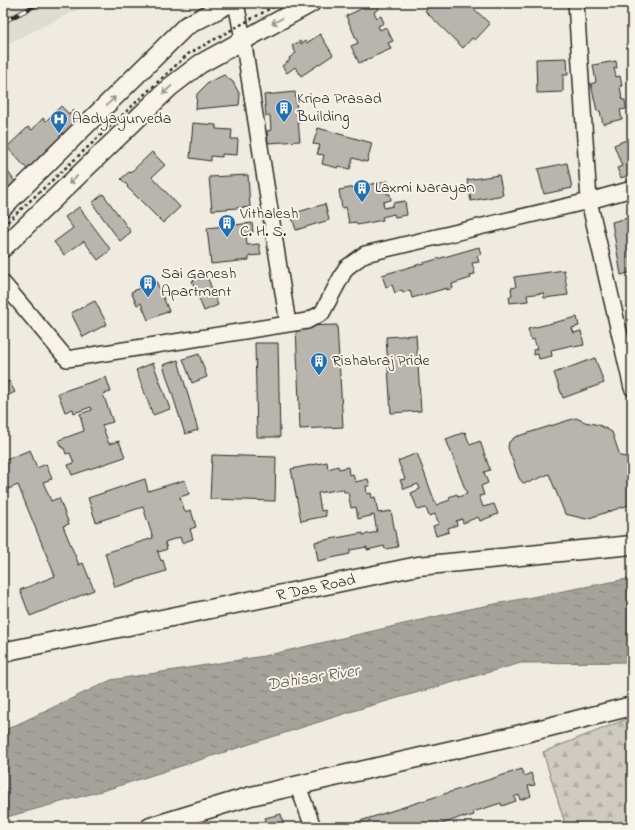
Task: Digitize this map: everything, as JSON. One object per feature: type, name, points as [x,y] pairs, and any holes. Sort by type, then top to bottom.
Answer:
[{"type":"street","points":[[3,206],[186,26],[230,3]]},
{"type":"street","points":[[236,3],[288,324]]},
{"type":"street","points":[[3,248],[170,88],[200,64],[243,39],[311,3]]},
{"type":"street","points":[[576,3],[589,201],[632,388]]},
{"type":"street","points":[[3,283],[68,359],[307,321],[322,313],[346,268],[364,254],[589,201],[632,189]]},
{"type":"street","name":"R Das Road","points":[[3,654],[12,650],[418,566],[632,545]]},
{"type":"street","points":[[150,827],[252,796],[513,736],[632,706]]},
{"type":"street","points":[[298,786],[313,827]]},
{"type":"path","points":[[3,226],[188,54],[280,3]]},
{"type":"shaded area","points":[[3,3],[91,3],[3,46]]},
{"type":"green space","points":[[632,717],[632,827],[566,827],[543,752]]},
{"type":"water","name":"Dahisar River","points":[[632,578],[632,662],[521,663],[366,707],[112,788],[3,818],[3,731],[111,680],[264,656],[469,609]]},
{"type":"building","points":[[361,3],[376,3],[379,9],[374,12],[377,18],[381,16],[384,23],[378,26],[380,30],[386,27],[393,41],[388,43],[391,49],[359,63],[351,46],[358,43],[346,16],[363,8]]},
{"type":"building","points":[[432,3],[451,3],[454,6],[457,3],[468,3],[490,24],[475,40],[472,38],[463,48],[425,11]]},
{"type":"building","points":[[320,34],[333,55],[301,76],[295,67],[287,73],[282,66],[296,53],[292,46],[300,41],[301,44],[305,41],[307,43]]},
{"type":"building","points":[[567,58],[568,75],[563,75],[563,92],[537,93],[536,59]]},
{"type":"building","points":[[616,61],[617,68],[614,68],[616,77],[620,76],[622,100],[625,100],[626,109],[620,110],[622,119],[603,124],[600,111],[597,111],[591,84],[596,82],[593,65]]},
{"type":"building","points":[[224,75],[233,82],[240,95],[239,105],[196,109],[197,94],[209,82]]},
{"type":"building","name":"Kripa Prasad Building","points":[[295,92],[300,141],[268,143],[267,131],[271,130],[270,116],[266,116],[264,95]]},
{"type":"building","points":[[61,106],[69,114],[73,110],[81,117],[75,123],[78,126],[29,171],[7,147],[28,127],[32,130],[43,118],[46,121]]},
{"type":"building","points":[[193,123],[216,125],[216,129],[232,130],[231,139],[238,139],[237,155],[222,154],[222,157],[211,156],[211,161],[190,158]]},
{"type":"building","points":[[318,128],[372,143],[367,162],[353,158],[350,169],[322,164],[324,155],[317,154],[320,145],[313,144]]},
{"type":"building","points":[[626,140],[632,156],[632,174],[621,178],[617,168],[622,166],[614,145]]},
{"type":"building","points":[[152,152],[165,165],[152,177],[180,207],[163,223],[121,179],[129,172],[130,173]]},
{"type":"building","points":[[567,163],[572,188],[544,194],[538,169]]},
{"type":"building","points":[[3,165],[16,183],[8,191],[5,186],[3,188]]},
{"type":"building","points":[[248,175],[250,207],[212,210],[209,177]]},
{"type":"building","points":[[499,175],[503,195],[471,201],[467,180]]},
{"type":"building","name":"Laxmi Narayan","points":[[388,181],[389,187],[386,188],[387,194],[390,194],[391,200],[383,202],[384,208],[393,206],[393,203],[405,201],[407,215],[395,217],[394,214],[382,217],[383,220],[357,225],[356,222],[349,223],[346,207],[342,208],[339,190]]},
{"type":"building","points":[[103,194],[131,232],[120,241],[92,203]]},
{"type":"building","points":[[325,204],[329,220],[296,230],[291,214]]},
{"type":"building","points":[[79,207],[111,250],[98,260],[84,241],[64,255],[54,242],[73,228],[65,217]]},
{"type":"building","points":[[632,217],[632,272],[621,275],[612,222]]},
{"type":"building","name":"Vithalesh C. H. S.","points":[[252,223],[253,232],[246,233],[247,245],[259,244],[261,255],[249,256],[249,260],[211,264],[207,228]]},
{"type":"building","points":[[479,247],[481,254],[477,256],[479,262],[472,263],[475,274],[470,275],[471,278],[452,284],[453,288],[447,290],[447,288],[412,298],[410,290],[403,293],[402,290],[395,293],[392,285],[386,287],[382,275]]},
{"type":"building","points":[[564,270],[568,295],[544,298],[543,293],[527,295],[528,301],[510,303],[509,297],[512,296],[511,288],[516,287],[514,277]]},
{"type":"building","points":[[207,276],[218,305],[204,311],[192,281]]},
{"type":"building","name":"Sai Ganesh Apartment","points":[[156,281],[169,311],[148,320],[141,303],[137,305],[131,292]]},
{"type":"building","points":[[95,301],[107,324],[83,337],[71,313]]},
{"type":"building","points":[[577,317],[579,326],[572,328],[574,333],[581,331],[584,345],[574,347],[573,345],[551,350],[552,356],[539,359],[538,354],[534,355],[533,350],[537,349],[534,339],[531,340],[528,329]]},
{"type":"building","name":"Rishabraj Pride","points":[[337,325],[343,427],[300,429],[296,326]]},
{"type":"building","points":[[416,335],[421,411],[391,413],[386,337]]},
{"type":"building","points":[[255,343],[278,343],[280,437],[257,437]]},
{"type":"building","points":[[199,354],[207,377],[192,383],[183,359]]},
{"type":"building","points":[[595,358],[604,383],[563,398],[554,373]]},
{"type":"building","points":[[178,360],[198,430],[185,434],[163,365]]},
{"type":"building","points":[[153,363],[170,409],[153,415],[136,370]]},
{"type":"building","points":[[106,377],[111,392],[103,394],[113,422],[102,425],[109,444],[119,441],[125,457],[72,475],[68,465],[74,463],[70,453],[66,454],[59,440],[84,431],[80,414],[92,410],[91,407],[74,413],[73,409],[65,412],[58,393]]},
{"type":"building","points":[[9,381],[15,392],[3,398],[3,384]]},
{"type":"building","points":[[576,418],[585,422],[599,425],[612,432],[620,456],[632,458],[632,504],[586,519],[565,514],[549,474],[530,482],[523,483],[519,478],[508,448],[509,442],[515,437]]},
{"type":"building","points":[[465,432],[470,445],[480,441],[490,470],[484,472],[488,483],[481,486],[484,495],[479,496],[483,507],[494,504],[498,514],[480,521],[478,517],[463,523],[462,519],[456,521],[457,525],[448,528],[449,532],[436,536],[433,526],[439,524],[435,514],[429,516],[426,508],[418,510],[411,493],[420,489],[418,484],[404,489],[400,480],[405,479],[398,461],[417,453],[436,505],[450,500],[449,497],[457,494],[458,497],[467,494],[446,439]]},
{"type":"building","points":[[30,450],[37,468],[46,464],[52,479],[43,482],[51,501],[59,498],[69,524],[63,526],[79,565],[83,563],[94,590],[30,616],[20,590],[55,576],[18,485],[3,491],[3,461]]},
{"type":"building","points":[[212,455],[276,457],[275,501],[210,499]]},
{"type":"building","points":[[327,462],[328,469],[338,466],[339,469],[348,467],[349,475],[353,474],[355,482],[368,479],[370,486],[366,486],[367,494],[371,493],[372,498],[375,497],[378,513],[391,511],[398,547],[385,549],[384,546],[367,550],[367,547],[350,550],[350,554],[318,561],[315,542],[363,533],[363,535],[377,532],[374,515],[358,519],[356,507],[351,508],[348,492],[344,492],[343,489],[318,493],[321,511],[325,510],[326,516],[301,521],[291,469]]},
{"type":"building","points":[[145,479],[148,491],[185,480],[189,494],[180,497],[185,512],[191,510],[196,527],[190,529],[193,539],[182,543],[180,537],[165,542],[167,549],[159,552],[157,550],[161,561],[163,560],[166,571],[115,587],[105,553],[153,538],[143,507],[96,522],[88,498]]},
{"type":"building","points":[[522,769],[524,776],[531,773],[535,785],[528,786],[531,796],[520,800],[519,795],[514,797],[516,801],[502,806],[501,803],[473,812],[474,815],[464,818],[464,816],[434,827],[358,827],[357,822]]},
{"type":"building","points":[[281,814],[284,827],[258,827],[260,826],[259,822],[265,821],[265,818]]},
{"type":"railway","points":[[3,6],[9,3]]},
{"type":"railway","points":[[3,22],[40,3]]},
{"type":"place","name":"Kripa Prasad Building","points":[[284,123]]},
{"type":"place","name":"Aadyayurveda","points":[[59,134]]},
{"type":"place","name":"Laxmi Narayan","points":[[362,203]]},
{"type":"place","name":"Vithalesh C. H. S.","points":[[227,238]]},
{"type":"place","name":"Sai Ganesh Apartment","points":[[148,298]]},
{"type":"place","name":"Rishabraj Pride","points":[[319,376]]}]
